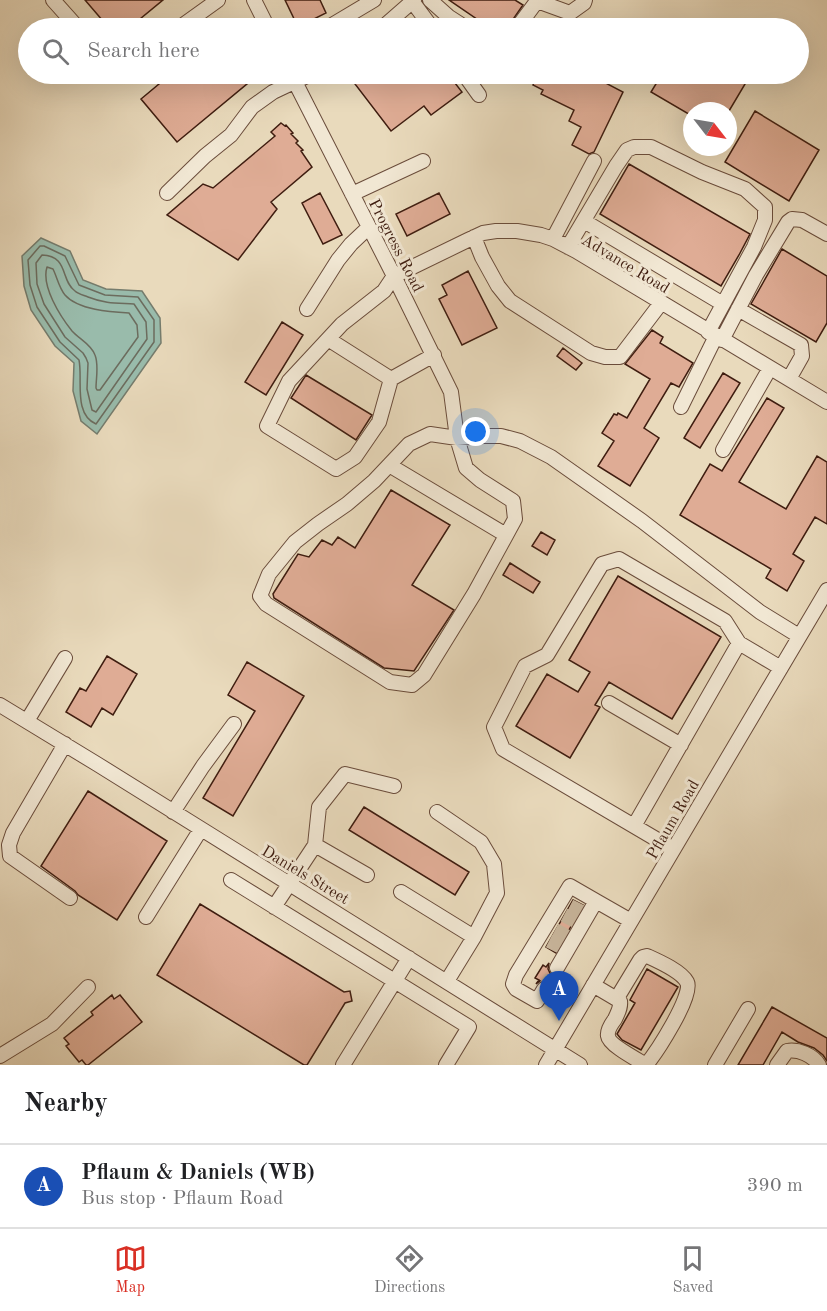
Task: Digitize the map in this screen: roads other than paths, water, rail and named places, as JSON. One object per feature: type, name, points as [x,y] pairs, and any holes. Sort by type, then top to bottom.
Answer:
[{"type":"street","points":[[53,0],[69,18]]},
{"type":"street","points":[[193,18],[218,0]]},
{"type":"street","points":[[254,0],[263,18]]},
{"type":"street","points":[[344,18],[375,0],[383,18]]},
{"type":"street","points":[[430,0],[451,18]]},
{"type":"street","points":[[524,18],[536,1],[570,13],[585,0]]},
{"type":"street","points":[[394,18],[413,1],[425,18]]},
{"type":"street","points":[[167,193],[205,156],[231,135],[252,107],[284,84]]},
{"type":"street","name":"Progress Road","points":[[297,84],[451,392],[457,438],[466,468],[513,501],[515,519],[474,594],[424,675],[412,684],[390,682],[266,604],[260,596],[269,574],[296,542],[347,504],[389,465]]},
{"type":"street","points":[[471,84],[479,95]]},
{"type":"street","points":[[568,247],[616,166],[627,150],[634,147],[651,147],[702,172],[745,189],[765,207],[765,220],[754,248],[723,304],[715,336],[681,407]]},
{"type":"street","points":[[352,194],[423,161]]},
{"type":"street","points":[[553,239],[594,161]]},
{"type":"street","points":[[715,336],[738,309],[783,228],[792,219],[802,220],[827,234]]},
{"type":"street","points":[[584,221],[723,304]]},
{"type":"street","points":[[307,309],[338,260],[369,227]]},
{"type":"street","name":"Advance Road","points":[[394,276],[483,233],[506,231],[541,235],[568,247],[827,402]]},
{"type":"street","points":[[474,237],[498,285],[510,301],[591,353],[605,357],[620,357],[661,303]]},
{"type":"street","points":[[394,276],[384,291],[342,324],[289,381],[267,426],[336,469],[355,457],[379,422],[391,379],[434,355]]},
{"type":"street","points":[[738,309],[801,345],[802,356],[789,379]]},
{"type":"street","points":[[328,339],[391,379]]},
{"type":"street","points":[[723,450],[770,368]]},
{"type":"street","points":[[506,536],[389,465],[409,444],[430,434],[457,438],[501,436],[520,441],[551,457],[642,521],[760,612],[800,636]]},
{"type":"street","points":[[673,849],[503,749],[494,727],[525,666],[547,655],[602,564],[619,559],[725,621],[739,643],[781,668]]},
{"type":"street","name":"Pflaum Road","points":[[546,1065],[827,590]]},
{"type":"street","points":[[634,826],[739,643]]},
{"type":"street","points":[[27,721],[65,658]]},
{"type":"street","points":[[609,703],[681,745]]},
{"type":"street","name":"Daniels Street","points":[[0,705],[580,1065]]},
{"type":"street","points":[[173,812],[234,724]]},
{"type":"street","points":[[66,744],[13,833],[9,845],[10,856],[70,898]]},
{"type":"street","points":[[274,907],[315,845],[319,807],[345,774],[394,786]]},
{"type":"street","points":[[437,812],[481,842],[494,864],[498,893],[447,981]]},
{"type":"street","points":[[146,917],[201,829]]},
{"type":"street","points":[[315,845],[367,875]]},
{"type":"street","points":[[231,880],[469,1027],[446,1065]]},
{"type":"street","points":[[557,968],[557,938],[572,913],[570,886],[631,921]]},
{"type":"street","points":[[401,892],[474,938]]},
{"type":"street","points":[[544,989],[537,1001],[516,989],[513,984],[516,975],[557,938],[572,913],[596,901]]},
{"type":"street","points":[[593,985],[620,1001],[621,1006],[607,1036],[609,1040],[646,1065],[676,1017],[688,990],[688,982],[669,967],[647,956],[640,960],[617,998]]},
{"type":"street","points":[[343,1065],[409,958]]},
{"type":"street","points":[[0,1056],[52,1024],[88,987]]},
{"type":"street","points":[[715,1065],[748,1009]]},
{"type":"street","points":[[777,1065],[787,1051],[795,1050],[817,1060],[819,1065]]},
{"type":"water","points":[[41,238],[70,251],[83,280],[106,289],[142,291],[160,318],[161,343],[97,434],[81,421],[73,391],[74,363],[55,346],[31,310],[24,286],[22,256]]},
{"type":"tunnel","points":[[570,906],[582,912]]},
{"type":"tunnel","points":[[564,915],[577,922]]},
{"type":"tunnel","points":[[555,930],[568,937]]},
{"type":"tunnel","points":[[549,941],[561,947]]},
{"type":"tunnel","points":[[544,989],[557,968]]},
{"type":"place","name":"Pflaum & Daniels (WB)","points":[[559,1021]]}]
